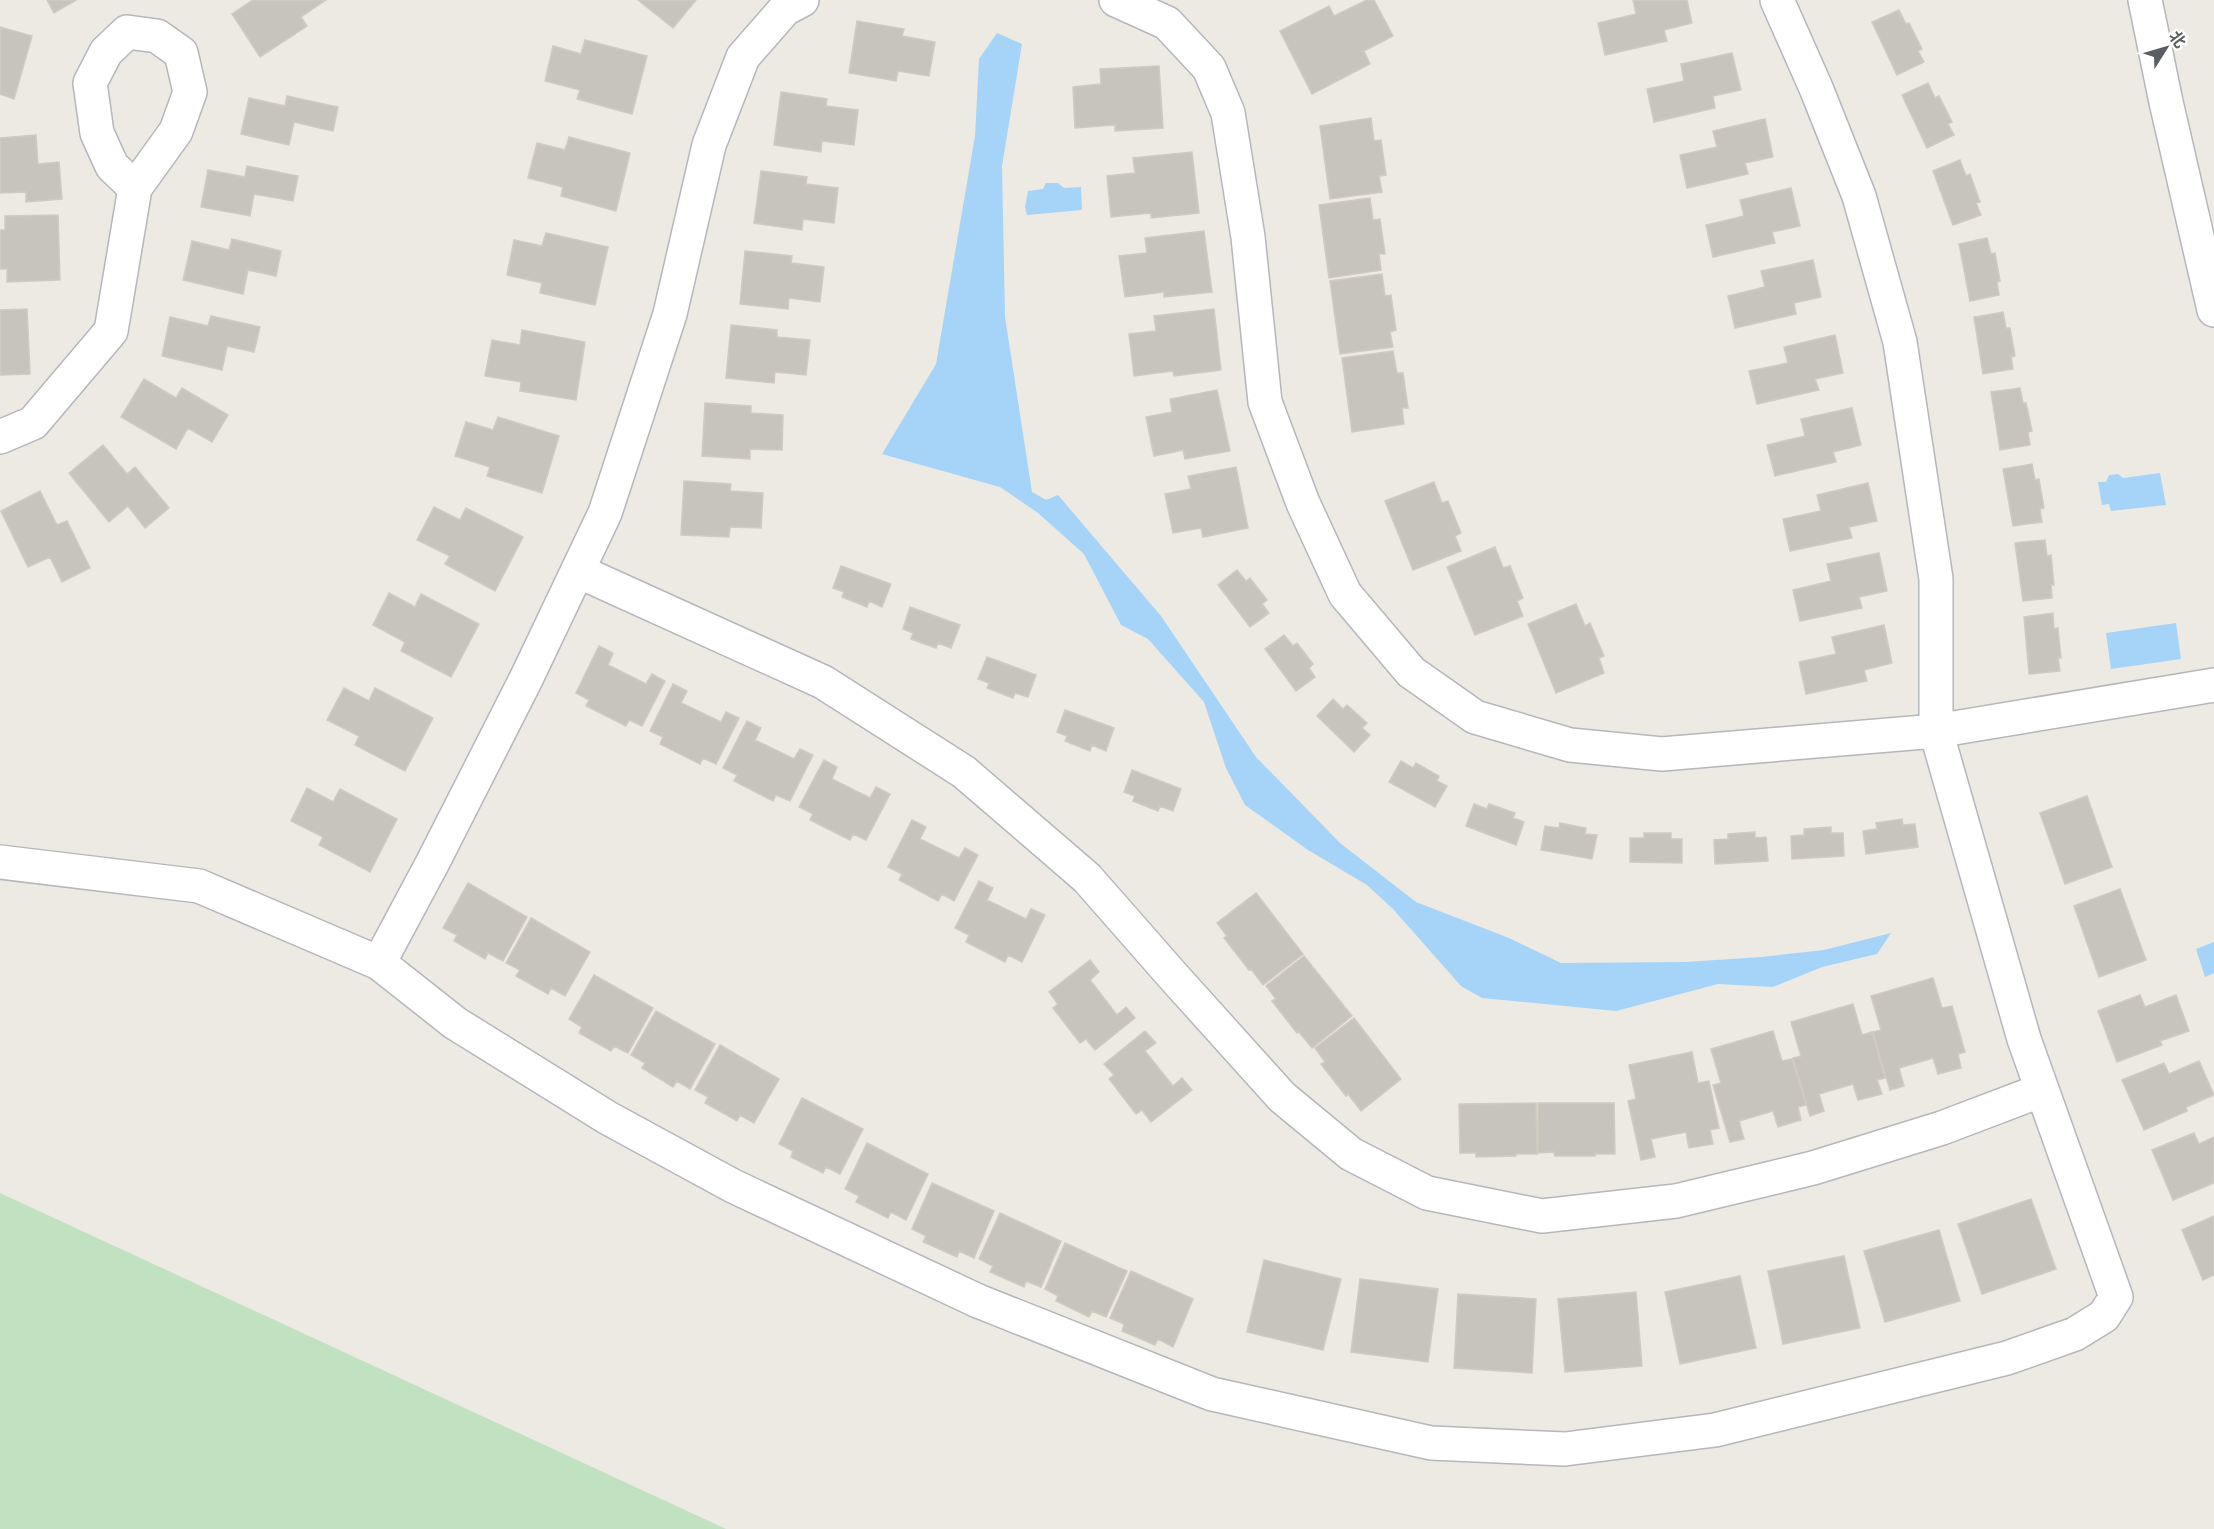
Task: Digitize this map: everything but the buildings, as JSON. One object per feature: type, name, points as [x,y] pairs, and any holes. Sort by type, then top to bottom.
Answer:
[{"type":"street","points":[[379,963],[439,852],[605,513],[670,314],[709,145],[743,57],[785,9],[802,0]]},
{"type":"street","points":[[1116,0],[1167,23],[1209,68],[1228,112],[1248,237],[1265,402],[1303,503],[1345,594],[1411,672],[1475,717],[1570,745],[1662,754],[1936,731],[2214,685]]},
{"type":"street","points":[[2145,0],[2214,310]]},
{"type":"street","points":[[0,862],[200,886],[379,963],[455,1023],[608,1118],[733,1186],[978,1301],[1212,1394],[1431,1443],[1565,1449],[1715,1430],[2007,1358],[2075,1334],[2104,1316],[2116,1297],[2024,1039],[1936,731],[1936,579],[1900,342],[1859,196],[1784,7]]},
{"type":"street","points":[[0,437],[33,423],[111,331],[135,188]]},
{"type":"street","points":[[578,571],[823,682],[964,772],[1088,878],[1282,1097],[1351,1154],[1427,1193],[1542,1216],[1676,1202],[1813,1168],[1942,1128],[2042,1090]]},
{"type":"green space","points":[[0,1193],[726,1529],[0,1529]]},
{"type":"water","points":[[997,33],[1022,44],[1002,166],[1005,317],[1032,492],[1046,500],[1058,495],[1161,616],[1256,757],[1340,843],[1416,902],[1509,938],[1561,963],[1686,962],[1761,957],[1824,950],[1891,933],[1877,954],[1822,967],[1773,987],[1718,984],[1616,1011],[1482,998],[1461,986],[1393,909],[1367,885],[1308,850],[1245,805],[1226,768],[1204,702],[1148,639],[1121,625],[1084,554],[1038,513],[1000,487],[882,454],[936,364],[975,136],[979,59]]},
{"type":"water","points":[[1046,183],[1058,183],[1064,188],[1081,187],[1082,210],[1027,215],[1025,207],[1028,191],[1043,189]]},
{"type":"water","points":[[2160,473],[2166,505],[2111,511],[2109,504],[2102,505],[2098,482],[2106,482],[2109,475],[2118,474],[2123,478]]},
{"type":"water","points":[[2176,623],[2181,659],[2111,669],[2106,633]]},
{"type":"water","points":[[2214,942],[2214,973],[2205,977],[2196,949]]}]
